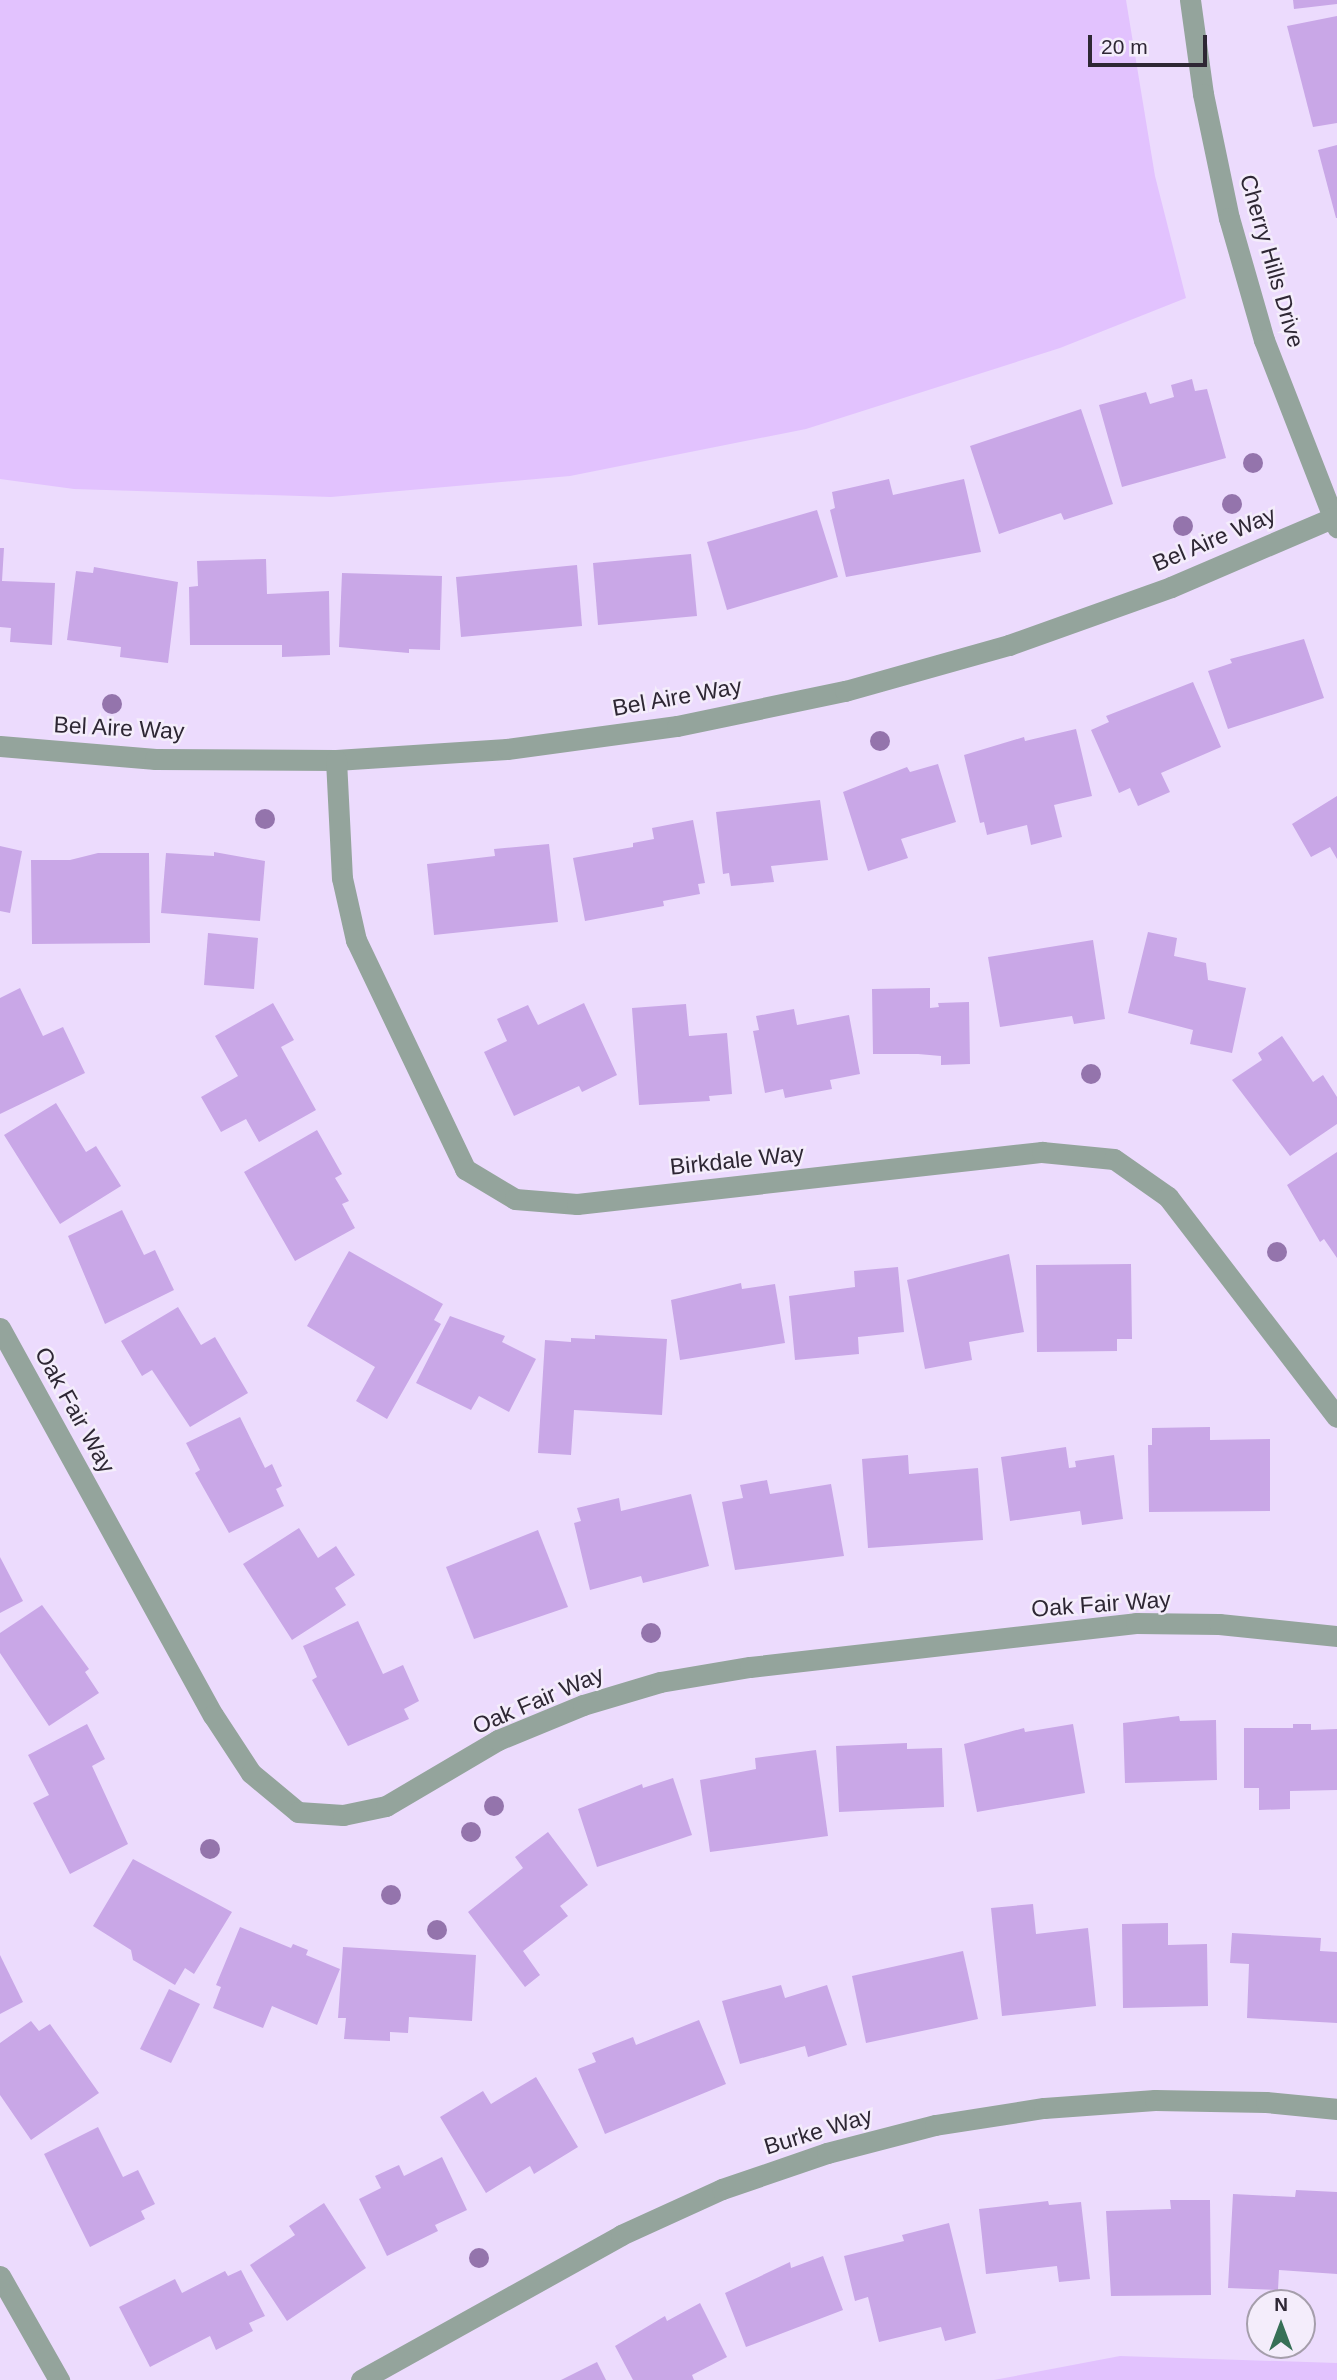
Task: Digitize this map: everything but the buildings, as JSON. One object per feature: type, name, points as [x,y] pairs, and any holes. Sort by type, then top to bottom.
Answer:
[{"type":"street","name":"Cherry Hills Drive","points":[[1190,0],[1203,94],[1229,218],[1264,340],[1335,522]]},
{"type":"street","name":"Bel Aire Way","points":[[0,746],[155,759],[336,760],[507,749],[677,726],[845,691],[1034,636],[1171,587],[1335,522]]},
{"type":"street","name":"Birkdale Way","points":[[336,760],[342,878],[356,940],[465,1169],[515,1199],[577,1204],[1042,1152],[1114,1159],[1168,1197],[1337,1417]]},
{"type":"street","name":"Oak Fair Way","points":[[0,1328],[213,1715],[251,1773],[298,1812],[343,1815],[386,1806],[498,1740],[583,1705],[660,1682],[750,1667],[1136,1623],[1219,1624],[1337,1636]]},
{"type":"street","name":"Burke Way","points":[[361,2380],[621,2235],[722,2189],[827,2152],[934,2125],[1044,2108],[1155,2100],[1266,2102],[1337,2109]]},
{"type":"street","points":[[0,2276],[59,2380]]},
{"type":"shaded area","points":[[0,0],[1126,0],[1155,176],[1186,298],[1060,348],[806,429],[570,476],[331,497],[74,489],[0,479]]},
{"type":"shaded area","points":[[1120,2356],[1337,2363],[1337,2380],[994,2380]]}]
